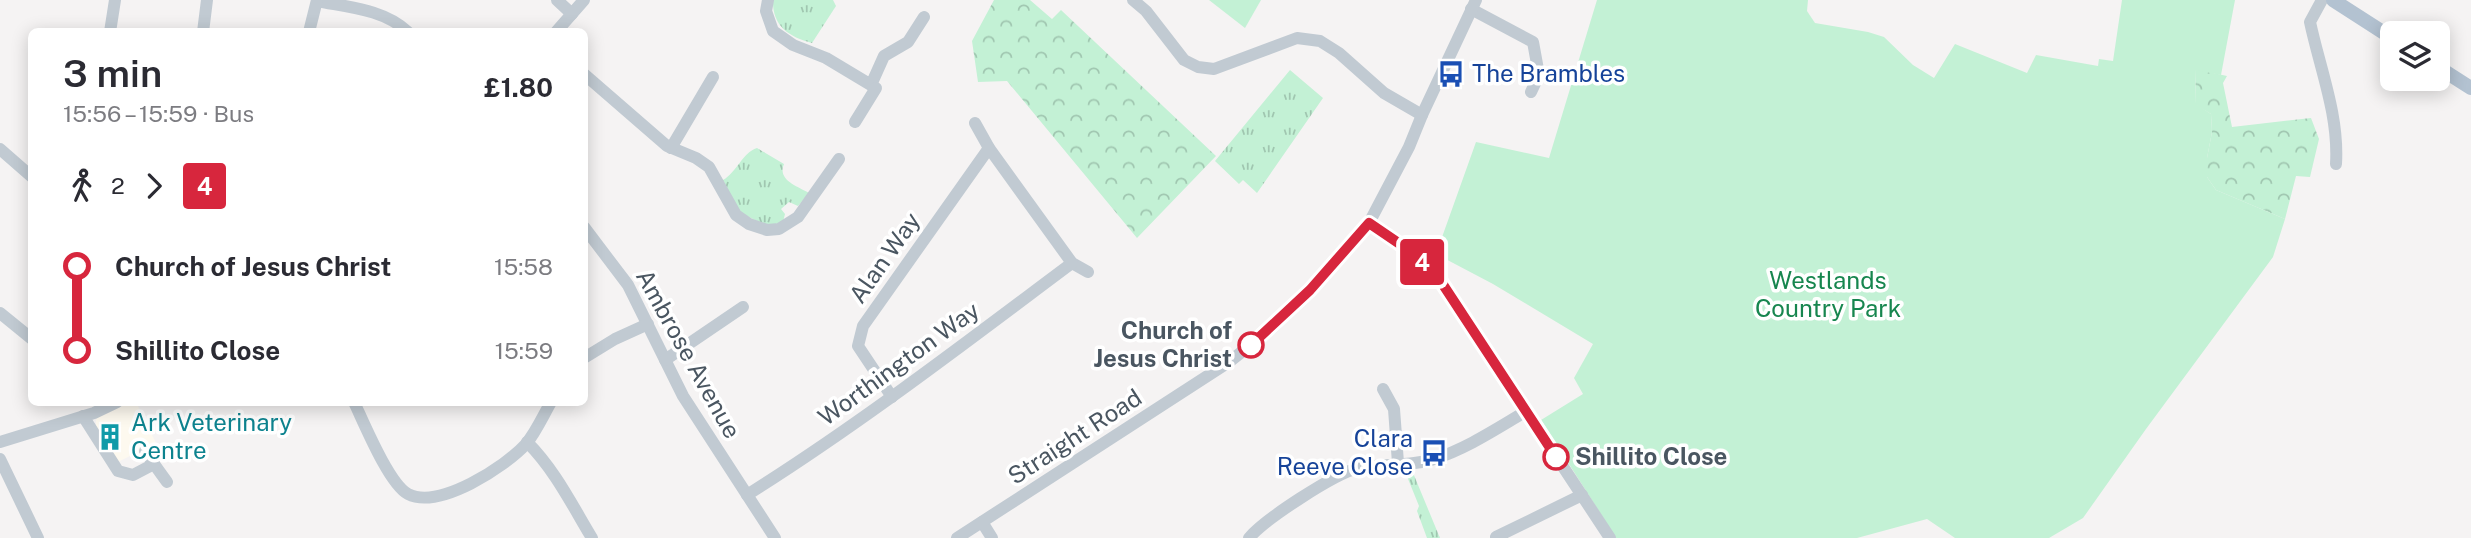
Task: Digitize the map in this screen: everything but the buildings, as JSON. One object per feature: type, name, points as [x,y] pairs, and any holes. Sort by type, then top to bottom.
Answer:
[{"type":"main road","points":[[2333,0],[2380,30]]},
{"type":"main road","points":[[2450,74],[2471,88]]},
{"type":"street","points":[[111,28],[115,0]]},
{"type":"street","points":[[204,28],[207,0]]},
{"type":"street","points":[[557,0],[572,13]]},
{"type":"street","points":[[559,28],[584,0]]},
{"type":"street","points":[[768,0],[766,11],[773,32],[793,45],[826,58],[877,88]]},
{"type":"street","points":[[1133,0],[1146,11],[1184,60],[1198,67],[1214,69],[1297,37],[1320,41],[1339,52],[1384,93],[1422,115]]},
{"type":"street","points":[[2322,0],[2310,22],[2330,101],[2337,141],[2336,164]]},
{"type":"street","points":[[310,28],[317,1],[381,15],[404,28]]},
{"type":"street","points":[[1474,5],[1533,42],[1539,75],[1531,92]]},
{"type":"street","name":"Straight Road","points":[[957,538],[1229,362],[1272,328],[1310,290],[1369,223],[1409,147],[1474,5]]},
{"type":"street","points":[[855,122],[877,88],[884,57],[908,42],[924,17]]},
{"type":"street","points":[[588,77],[671,148],[696,158],[709,167],[736,215],[749,224],[767,230],[779,229],[798,218],[839,159]]},
{"type":"street","points":[[671,148],[713,77]]},
{"type":"street","points":[[975,123],[989,148],[1072,263],[1088,272]]},
{"type":"street","name":"Alan Way","points":[[892,397],[858,346],[863,326],[989,148]]},
{"type":"street","points":[[0,149],[28,174]]},
{"type":"street","points":[[1369,223],[1416,255],[1440,280],[1610,538]]},
{"type":"street","name":"Ambrose Avenue","points":[[588,232],[628,285],[684,396],[775,538]]},
{"type":"street","name":"Worthington Way","points":[[747,495],[892,397],[1072,263]]},
{"type":"street","points":[[665,360],[743,307]]},
{"type":"street","points":[[0,313],[28,336]]},
{"type":"street","points":[[588,356],[648,324]]},
{"type":"street","points":[[1383,389],[1394,409],[1398,463]]},
{"type":"street","points":[[356,406],[394,482],[407,494],[423,498],[445,494],[505,464],[527,442],[549,406]]},
{"type":"street","points":[[0,442],[89,410],[118,471],[133,475],[154,464]]},
{"type":"street","points":[[1249,538],[1259,526],[1313,491],[1356,469],[1430,461],[1480,438],[1525,412]]},
{"type":"street","points":[[527,442],[555,475],[592,538]]},
{"type":"street","points":[[145,451],[167,482]]},
{"type":"street","points":[[0,459],[5,485],[38,538]]},
{"type":"street","points":[[1496,537],[1582,495]]},
{"type":"street","points":[[982,522],[992,538]]},
{"type":"shaded area","points":[[122,406],[138,406],[156,443],[116,463],[96,433],[96,417]]},
{"type":"green space","points":[[773,0],[833,0],[836,6],[812,43],[789,34],[784,29],[775,17]]},
{"type":"green space","points":[[994,0],[1030,0],[1052,19],[1061,10],[1216,156],[1137,238],[1007,81],[978,82],[972,41]]},
{"type":"green space","points":[[1209,0],[1261,0],[1245,28]]},
{"type":"green space","name":"Westlands Country Park","points":[[1597,0],[1808,0],[1807,11],[1815,23],[1884,37],[1913,65],[1934,78],[1955,44],[2027,73],[2036,55],[2098,66],[2099,59],[2113,61],[2122,0],[2235,0],[2221,75],[2195,70],[2196,104],[2211,114],[2212,132],[2207,177],[2216,190],[2285,219],[2273,257],[2083,518],[2049,538],[1955,538],[1927,519],[1857,538],[1616,538],[1541,420],[1583,394],[1574,378],[1593,344],[1493,284],[1436,254],[1476,142],[1549,158]]},
{"type":"green space","points":[[2195,69],[2227,76],[2223,83],[2232,127],[2311,118],[2319,139],[2310,177],[2296,176],[2285,219],[2216,190],[2207,177],[2212,132],[2211,114],[2196,105]]},
{"type":"green space","points":[[1290,70],[1323,98],[1257,193],[1243,180],[1239,184],[1215,161]]},
{"type":"green space","points":[[757,148],[784,164],[783,174],[786,178],[809,193],[798,206],[789,202],[781,209],[785,214],[783,222],[767,226],[739,212],[723,180],[747,154]]},
{"type":"green space","points":[[1411,468],[1440,538],[1427,538],[1417,511],[1419,506],[1404,469]]},
{"type":"bus line","name":"4","points":[[1251,345],[1310,290],[1369,223],[1416,255],[1440,280],[1556,457]]},
{"type":"place","name":"The Brambles","points":[[1451,74]]},
{"type":"place","name":"Church of Jesus Christ","points":[[1251,345]]},
{"type":"place","name":"Ark Veterinary Centre","points":[[110,437]]},
{"type":"place","name":"Clara Reeve Close","points":[[1434,453]]},
{"type":"place","name":"Shillito Close","points":[[1556,457]]}]
